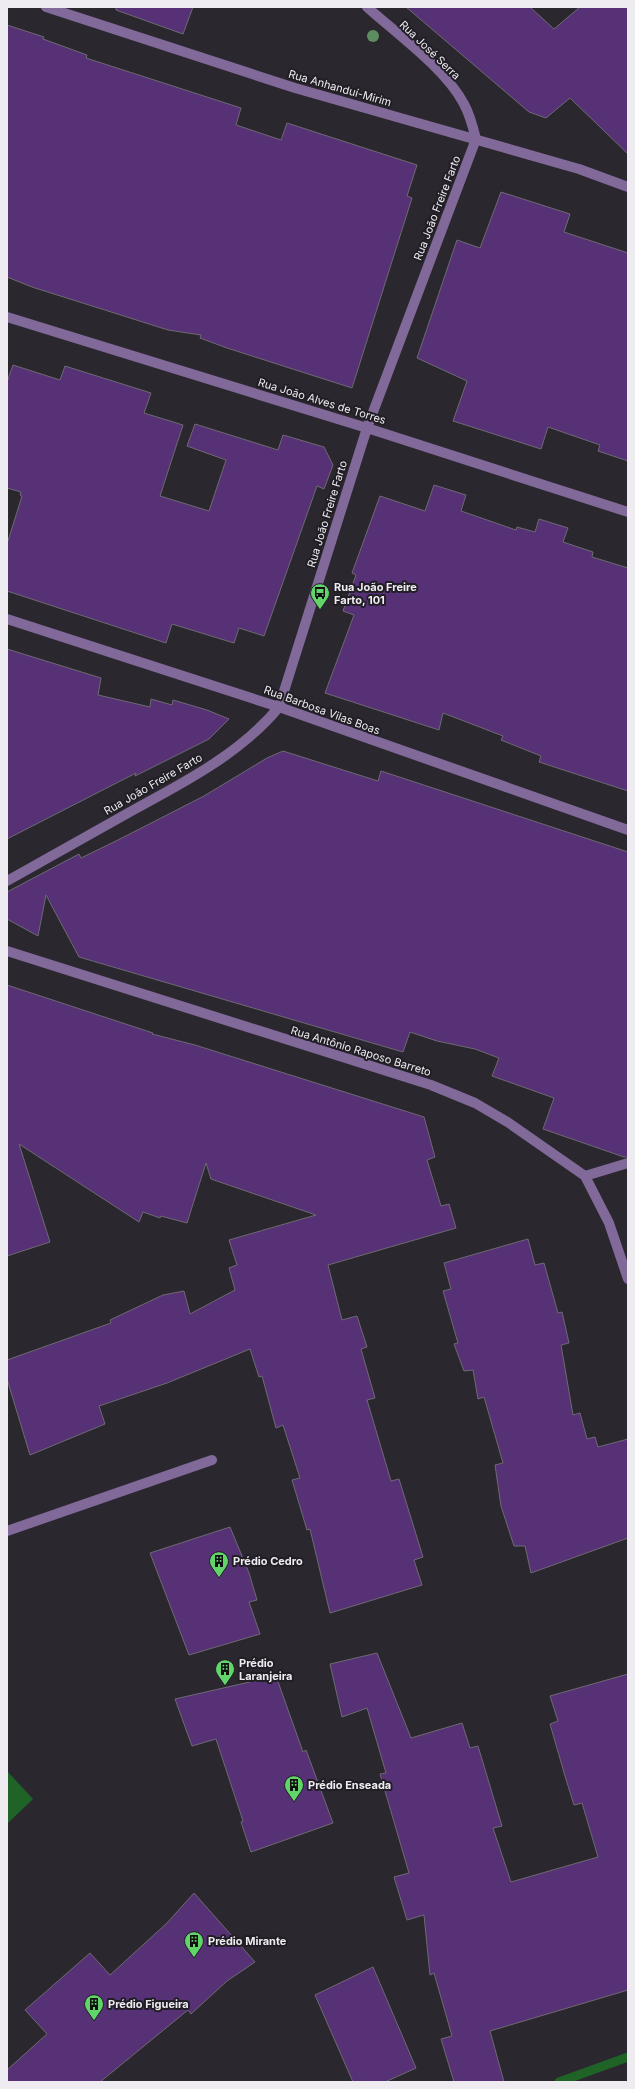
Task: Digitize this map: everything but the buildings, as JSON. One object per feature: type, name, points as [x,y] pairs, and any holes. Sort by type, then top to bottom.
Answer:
[{"type":"street","name":"Rua Anhanduí-Mirim","points":[[46,7],[295,88],[579,169],[628,188]]},
{"type":"street","name":"Rua José Serra","points":[[367,7],[432,65],[452,86],[464,103],[476,139]]},
{"type":"street","name":"Rua João Freire Farto","points":[[7,881],[197,775],[247,739],[268,721],[279,707],[367,428],[476,139]]},
{"type":"street","name":"Rua João Alves de Torres","points":[[7,317],[367,428],[628,512]]},
{"type":"street","name":"Rua Barbosa Vilas Boas","points":[[7,619],[279,707],[628,830]]},
{"type":"street","name":"Rua Antônio Raposo Barreto","points":[[7,951],[431,1085],[475,1102],[509,1123],[585,1176],[609,1223],[628,1279]]},
{"type":"street","points":[[585,1176],[628,1163]]},
{"type":"street","points":[[7,1530],[212,1460]]},
{"type":"shaded area","points":[[7,1771],[33,1799],[7,1824]]},
{"type":"waterway","points":[[559,2082],[628,2057]]},
{"type":"place","name":"Rua João Freire Farto, 101","points":[[320,610]]},
{"type":"place","name":"Prédio Cedro","points":[[219,1578]]},
{"type":"place","name":"Prédio Laranjeira","points":[[225,1686]]},
{"type":"place","name":"Prédio Enseada","points":[[294,1802]]},
{"type":"place","name":"Prédio Mirante","points":[[194,1958]]},
{"type":"place","name":"Prédio Figueira","points":[[94,2021]]}]
